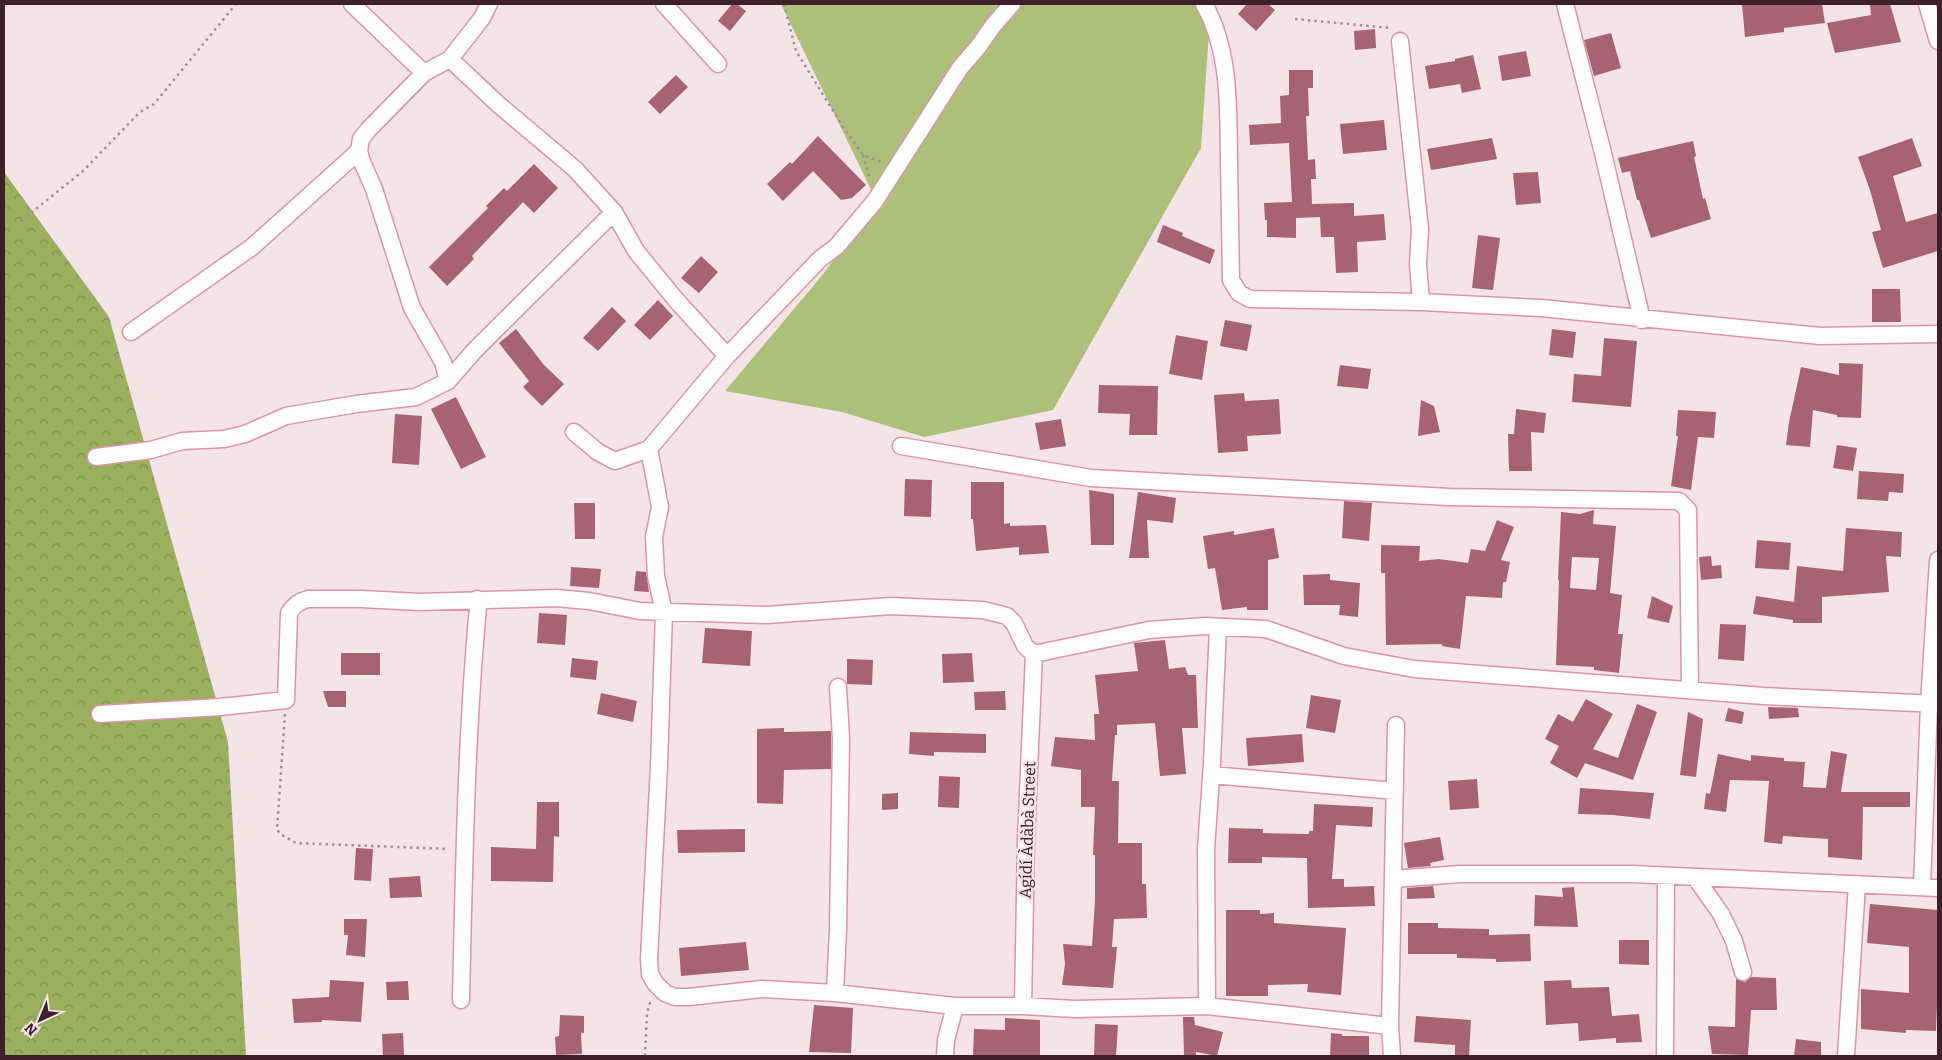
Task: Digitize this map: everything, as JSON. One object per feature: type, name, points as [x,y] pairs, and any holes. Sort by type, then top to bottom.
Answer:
[{"type":"street","points":[[352,4],[424,73]]},
{"type":"street","points":[[448,381],[442,362],[412,308],[374,190],[359,151],[361,139],[368,130],[424,73],[450,59],[482,18],[490,4]]},
{"type":"street","points":[[664,4],[718,64]]},
{"type":"street","points":[[574,432],[598,452],[615,462],[649,449],[726,356],[820,259],[837,246],[875,200],[898,161],[936,108],[960,68],[980,46],[992,27],[1012,4]]},
{"type":"street","points":[[1204,4],[1212,18],[1222,54],[1228,90],[1231,280],[1239,292],[1250,299],[1421,302],[1541,308],[1642,320],[1820,336],[1938,334]]},
{"type":"street","points":[[1565,4],[1603,153],[1642,320]]},
{"type":"street","points":[[1927,4],[1938,40]]},
{"type":"street","points":[[1400,41],[1420,229],[1418,264],[1421,302]]},
{"type":"street","points":[[450,59],[499,105],[575,169],[614,212],[636,251],[676,300],[726,356]]},
{"type":"street","points":[[131,332],[252,247],[359,151]]},
{"type":"street","points":[[96,456],[152,450],[182,441],[224,439],[245,434],[286,416],[356,404],[416,397],[448,381],[475,350],[614,212]]},
{"type":"street","points":[[901,446],[1091,478],[1449,497],[1679,501],[1688,510],[1690,690]]},
{"type":"street","points":[[649,449],[660,507],[654,537],[656,576],[664,612],[649,959],[650,974],[655,983],[666,993],[675,997],[689,998],[762,989],[835,993],[955,1006],[1023,1006],[1075,1009],[1207,1006],[1390,1026]]},
{"type":"street","points":[[1393,879],[1460,874],[1666,876],[1930,887],[1938,560]]},
{"type":"street","points":[[100,714],[220,707],[286,700],[288,613],[293,606],[308,598],[420,602],[556,598],[589,601],[640,611],[767,615],[891,606],[983,610],[1007,616],[1014,623],[1025,646],[1034,654],[1149,630],[1218,627],[1266,629],[1344,656],[1414,669],[1764,696],[1934,704]]},
{"type":"street","points":[[461,1000],[464,849],[477,600]]},
{"type":"street","points":[[1207,1006],[1206,849],[1218,627]]},
{"type":"street","name":"Agídí Àdàbà Street","points":[[1023,1006],[1026,840],[1034,654]]},
{"type":"street","points":[[835,993],[841,739],[838,687]]},
{"type":"street","points":[[1392,1056],[1390,1026],[1396,725]]},
{"type":"street","points":[[1211,775],[1395,792]]},
{"type":"street","points":[[1665,1056],[1666,876]]},
{"type":"street","points":[[1695,877],[1721,914],[1734,941],[1743,972]]},
{"type":"street","points":[[1846,1056],[1857,884]]},
{"type":"street","points":[[945,1056],[946,1040],[955,1006]]},
{"type":"path","points":[[21,221],[83,170],[140,112],[154,104],[236,4]]},
{"type":"path","points":[[784,4],[796,52],[863,155],[875,200]]},
{"type":"path","points":[[1295,19],[1390,28],[1395,30],[1400,41]]},
{"type":"path","points":[[863,155],[882,162],[898,161]]},
{"type":"path","points":[[286,700],[277,830],[282,835],[296,843],[464,849]]},
{"type":"path","points":[[645,1056],[646,1012],[649,1004]]},
{"type":"green space","points":[[781,4],[1202,4],[1209,32],[1201,148],[1053,410],[924,437],[842,412],[725,391],[820,278],[877,202]]},
{"type":"green space","points":[[4,172],[109,317],[228,742],[246,1056],[4,1056]]},
{"type":"building","points":[[732,4],[737,4],[746,11],[730,31],[718,21]]},
{"type":"building","points":[[1247,4],[1268,4],[1275,10],[1256,31],[1238,14]]},
{"type":"building","points":[[1742,4],[1822,4],[1825,23],[1784,28],[1784,32],[1745,37]]},
{"type":"building","points":[[1870,4],[1890,4],[1901,42],[1835,53],[1827,23],[1871,15]]},
{"type":"building","points":[[1375,29],[1376,48],[1355,50],[1354,31]]},
{"type":"building","points":[[1611,33],[1621,68],[1594,76],[1584,40]]},
{"type":"building","points":[[1526,51],[1531,76],[1502,81],[1498,56]]},
{"type":"building","points":[[1473,55],[1481,89],[1462,93],[1460,84],[1429,89],[1425,66],[1455,61],[1455,59]]},
{"type":"building","points":[[1289,70],[1313,70],[1313,88],[1308,88],[1309,116],[1306,116],[1308,160],[1315,159],[1316,179],[1311,179],[1312,204],[1354,203],[1354,216],[1384,214],[1386,240],[1357,242],[1358,272],[1336,273],[1334,237],[1321,237],[1320,217],[1296,218],[1296,238],[1267,237],[1264,203],[1292,202],[1289,143],[1250,145],[1249,125],[1281,123],[1280,96],[1289,95]]},
{"type":"building","points":[[676,75],[688,87],[660,114],[648,102]]},
{"type":"building","points":[[1384,120],[1387,150],[1343,154],[1340,124]]},
{"type":"building","points":[[818,136],[866,185],[852,198],[841,200],[813,171],[783,201],[767,184],[790,162],[792,164]]},
{"type":"building","points":[[1492,138],[1497,159],[1431,170],[1427,149]]},
{"type":"building","points":[[1912,138],[1922,166],[1893,176],[1906,222],[1938,213],[1938,251],[1883,268],[1872,232],[1881,230],[1870,190],[1858,157]]},
{"type":"building","points":[[1693,141],[1696,156],[1694,157],[1703,199],[1705,198],[1711,219],[1651,238],[1639,200],[1637,200],[1630,171],[1622,173],[1618,158]]},
{"type":"building","points":[[534,164],[558,188],[534,213],[523,202],[472,256],[474,259],[447,286],[429,267],[488,208],[486,206],[504,188],[507,191]]},
{"type":"building","points":[[1538,172],[1541,203],[1516,205],[1513,173]]},
{"type":"building","points":[[1163,225],[1183,233],[1182,236],[1215,250],[1210,264],[1157,242]]},
{"type":"building","points":[[1478,235],[1500,238],[1493,290],[1472,288]]},
{"type":"building","points":[[701,256],[718,272],[699,293],[681,278]]},
{"type":"building","points":[[1872,289],[1900,289],[1901,322],[1872,322]]},
{"type":"building","points":[[658,300],[673,316],[650,340],[634,325]]},
{"type":"building","points":[[612,307],[626,321],[598,351],[583,338]]},
{"type":"building","points":[[1225,320],[1252,325],[1247,351],[1220,346]]},
{"type":"building","points":[[516,329],[544,365],[564,384],[542,406],[523,387],[529,381],[499,343]]},
{"type":"building","points":[[1552,329],[1576,332],[1573,358],[1549,355]]},
{"type":"building","points":[[1176,335],[1208,341],[1202,380],[1169,374]]},
{"type":"building","points":[[1604,338],[1637,341],[1631,407],[1572,402],[1574,374],[1601,376]]},
{"type":"building","points":[[1839,363],[1863,364],[1861,418],[1837,417],[1837,415],[1813,410],[1810,447],[1786,445],[1801,367],[1839,375]]},
{"type":"building","points":[[1340,365],[1371,369],[1368,389],[1337,386]]},
{"type":"building","points":[[1099,385],[1158,386],[1157,435],[1129,435],[1130,414],[1098,413]]},
{"type":"building","points":[[1244,393],[1245,401],[1279,399],[1281,434],[1247,436],[1248,451],[1218,453],[1214,395]]},
{"type":"building","points":[[456,397],[486,457],[461,469],[431,409]]},
{"type":"building","points":[[1421,400],[1434,406],[1440,432],[1418,436]]},
{"type":"building","points":[[1516,409],[1546,413],[1544,433],[1531,432],[1532,471],[1509,471],[1508,434],[1514,434]]},
{"type":"building","points":[[1678,410],[1716,412],[1714,438],[1698,437],[1691,490],[1671,486],[1678,436],[1676,436]]},
{"type":"building","points":[[395,414],[422,416],[419,465],[392,463]]},
{"type":"building","points":[[1061,419],[1066,446],[1040,450],[1035,423]]},
{"type":"building","points":[[1837,445],[1857,448],[1853,471],[1833,468]]},
{"type":"building","points":[[1859,471],[1904,474],[1903,493],[1889,492],[1888,501],[1857,499]]},
{"type":"building","points":[[905,479],[932,480],[931,517],[904,516]]},
{"type":"building","points":[[971,482],[1004,482],[1004,524],[1010,523],[1010,526],[1046,525],[1049,553],[1019,555],[1019,547],[976,551],[973,519],[971,519]]},
{"type":"building","points":[[1089,490],[1114,494],[1114,545],[1091,545]]},
{"type":"building","points":[[1138,492],[1176,498],[1173,523],[1147,520],[1149,558],[1129,558]]},
{"type":"building","points":[[1344,501],[1372,503],[1369,541],[1342,538]]},
{"type":"building","points":[[574,503],[595,503],[595,539],[575,539]]},
{"type":"building","points":[[1594,510],[1593,524],[1616,526],[1610,593],[1622,595],[1618,634],[1623,634],[1619,673],[1594,670],[1594,667],[1556,665],[1561,512],[1580,514]],"holes":[[[1572,557],[1599,558],[1596,590],[1570,588]]]},
{"type":"building","points":[[1497,520],[1514,527],[1501,560],[1510,562],[1506,582],[1503,582],[1502,598],[1466,596],[1460,649],[1442,646],[1442,644],[1386,645],[1385,573],[1381,573],[1381,545],[1420,546],[1419,561],[1439,559],[1468,563],[1471,549],[1485,551]]},
{"type":"building","points":[[1274,528],[1279,558],[1268,560],[1268,610],[1247,610],[1247,607],[1222,610],[1215,568],[1208,569],[1203,536],[1234,531],[1234,535]]},
{"type":"building","points":[[1846,528],[1902,532],[1901,557],[1886,556],[1889,592],[1822,597],[1822,623],[1793,623],[1793,620],[1753,614],[1756,596],[1794,602],[1797,566],[1843,571]]},
{"type":"building","points":[[1757,540],[1791,543],[1789,570],[1755,568]]},
{"type":"building","points":[[1711,556],[1712,566],[1721,565],[1722,578],[1701,580],[1699,557]]},
{"type":"building","points":[[571,567],[601,569],[599,588],[570,586]]},
{"type":"building","points":[[636,571],[646,572],[649,592],[634,591]]},
{"type":"building","points":[[1330,574],[1330,580],[1360,583],[1358,617],[1339,615],[1340,605],[1304,605],[1303,575]]},
{"type":"building","points":[[1652,596],[1673,606],[1669,623],[1647,618]]},
{"type":"building","points":[[539,613],[567,615],[565,645],[537,643]]},
{"type":"building","points":[[1720,624],[1746,625],[1744,661],[1718,659]]},
{"type":"building","points":[[705,628],[752,631],[750,666],[702,663]]},
{"type":"building","points":[[1165,640],[1169,669],[1185,667],[1188,675],[1196,675],[1198,728],[1182,728],[1186,774],[1160,776],[1155,723],[1117,725],[1112,781],[1119,781],[1118,843],[1142,843],[1142,884],[1146,884],[1147,918],[1114,919],[1112,947],[1117,947],[1113,988],[1062,985],[1065,964],[1063,944],[1092,946],[1095,901],[1095,855],[1093,855],[1095,807],[1081,807],[1081,770],[1051,766],[1055,737],[1095,740],[1094,714],[1099,714],[1095,675],[1138,671],[1134,643]]},
{"type":"building","points":[[341,653],[380,653],[380,675],[341,675]]},
{"type":"building","points":[[972,653],[974,682],[943,683],[942,654]]},
{"type":"building","points":[[572,658],[598,661],[596,680],[570,677]]},
{"type":"building","points":[[847,659],[873,660],[872,685],[847,684]]},
{"type":"building","points":[[323,691],[346,691],[346,707],[328,707]]},
{"type":"building","points":[[1005,691],[1006,710],[975,710],[974,692]]},
{"type":"building","points":[[601,693],[637,701],[633,722],[597,714]]},
{"type":"building","points":[[1311,695],[1341,700],[1335,733],[1306,728]]},
{"type":"building","points":[[1586,699],[1613,714],[1593,749],[1618,758],[1637,704],[1657,712],[1633,780],[1585,763],[1577,778],[1550,763],[1559,746],[1545,739],[1558,714],[1573,722]]},
{"type":"building","points":[[1768,707],[1798,708],[1799,717],[1769,719]]},
{"type":"building","points":[[1728,708],[1744,712],[1742,724],[1725,721]]},
{"type":"building","points":[[1688,712],[1703,719],[1696,777],[1680,775]]},
{"type":"building","points":[[784,728],[784,732],[831,731],[831,769],[784,770],[783,804],[757,803],[757,729]]},
{"type":"building","points":[[910,732],[986,734],[986,753],[934,752],[934,756],[909,754]]},
{"type":"building","points":[[1302,734],[1304,762],[1248,766],[1246,738]]},
{"type":"building","points":[[1831,751],[1847,754],[1841,792],[1910,792],[1910,807],[1863,807],[1862,860],[1828,857],[1828,839],[1783,836],[1782,844],[1764,842],[1769,781],[1730,780],[1726,812],[1704,809],[1706,793],[1710,794],[1718,754],[1751,761],[1751,755],[1784,758],[1784,761],[1805,762],[1803,787],[1826,788]]},
{"type":"building","points":[[939,776],[960,777],[959,808],[938,807]]},
{"type":"building","points":[[1477,779],[1479,808],[1450,810],[1448,781]]},
{"type":"building","points":[[1580,788],[1654,793],[1650,819],[1578,814]]},
{"type":"building","points":[[898,793],[898,809],[882,810],[882,794]]},
{"type":"building","points":[[537,802],[559,802],[559,837],[554,836],[553,882],[491,881],[491,847],[536,849]]},
{"type":"building","points":[[1314,804],[1373,807],[1372,827],[1336,825],[1332,879],[1344,879],[1344,887],[1374,886],[1375,906],[1308,908],[1307,858],[1262,857],[1262,863],[1228,863],[1229,828],[1263,829],[1263,833],[1309,834],[1309,831],[1313,831]]},
{"type":"building","points":[[745,829],[745,852],[678,853],[677,830]]},
{"type":"building","points":[[1440,837],[1444,860],[1430,863],[1431,866],[1408,868],[1404,843]]},
{"type":"building","points":[[356,848],[373,849],[371,881],[354,880]]},
{"type":"building","points":[[420,876],[422,897],[390,898],[389,878]]},
{"type":"building","points":[[1433,886],[1435,898],[1407,899],[1407,888]]},
{"type":"building","points":[[1574,887],[1578,927],[1534,926],[1535,895],[1563,897],[1562,888]]},
{"type":"building","points":[[1870,904],[1938,910],[1936,1031],[1906,1030],[1906,1033],[1861,1029],[1861,989],[1909,993],[1909,947],[1867,943]]},
{"type":"building","points":[[1226,910],[1260,910],[1260,914],[1274,913],[1274,923],[1346,928],[1341,995],[1307,992],[1308,984],[1268,985],[1268,996],[1226,996]]},
{"type":"building","points":[[344,919],[367,919],[365,957],[346,955],[348,935],[344,935]]},
{"type":"building","points":[[1408,923],[1438,923],[1438,928],[1489,929],[1489,935],[1530,934],[1531,961],[1496,962],[1496,959],[1457,958],[1457,954],[1408,954]]},
{"type":"building","points":[[1619,940],[1649,940],[1649,965],[1619,964]]},
{"type":"building","points":[[746,942],[749,970],[681,976],[679,948]]},
{"type":"building","points":[[1751,977],[1776,978],[1777,1010],[1751,1010],[1748,1055],[1712,1054],[1708,1026],[1735,1027],[1736,979],[1745,982]]},
{"type":"building","points":[[330,980],[364,982],[361,1022],[322,1020],[322,1022],[294,1023],[292,999],[329,997]]},
{"type":"building","points":[[1571,980],[1572,988],[1609,987],[1612,1016],[1639,1014],[1642,1042],[1616,1043],[1616,1038],[1579,1041],[1578,1023],[1546,1025],[1544,981]]},
{"type":"building","points":[[408,981],[409,1000],[387,1000],[386,982]]},
{"type":"building","points":[[814,1005],[853,1008],[851,1053],[809,1052]]},
{"type":"building","points":[[560,1015],[584,1016],[584,1033],[581,1033],[582,1054],[556,1055],[555,1037],[559,1036]]},
{"type":"building","points":[[1416,1016],[1471,1020],[1469,1056],[1455,1056],[1455,1045],[1414,1042]]},
{"type":"building","points":[[1183,1017],[1194,1017],[1195,1025],[1223,1032],[1217,1056],[1196,1052],[1196,1056],[1184,1056]]},
{"type":"building","points":[[1005,1018],[1040,1020],[1040,1056],[973,1056],[974,1029],[1005,1030]]},
{"type":"building","points":[[1095,1024],[1118,1025],[1116,1056],[1094,1056]]},
{"type":"building","points":[[403,1033],[404,1056],[383,1056],[382,1034]]},
{"type":"building","points":[[1331,1033],[1342,1034],[1342,1036],[1369,1036],[1369,1056],[1330,1056]]},
{"type":"building","points":[[1796,1039],[1821,1042],[1821,1056],[1794,1056]]}]
